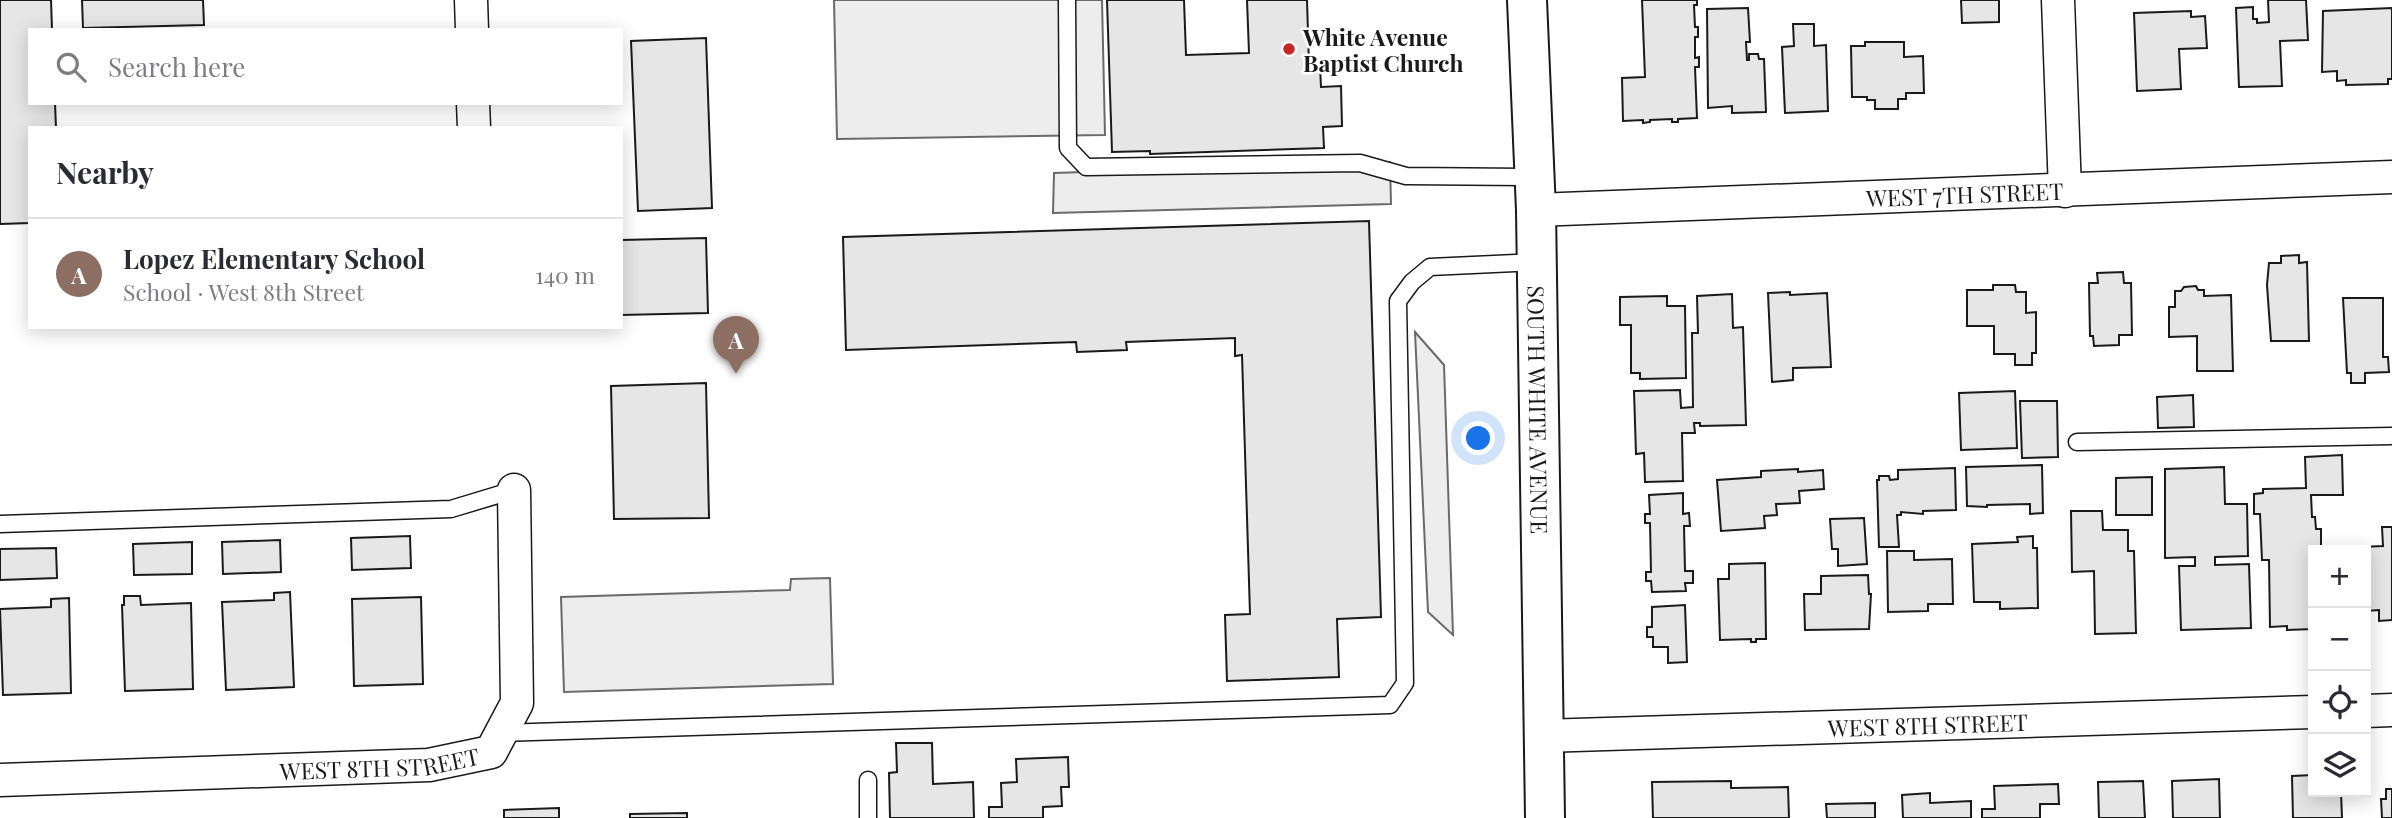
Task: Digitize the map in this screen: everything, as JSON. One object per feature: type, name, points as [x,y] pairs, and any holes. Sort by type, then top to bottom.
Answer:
[{"type":"street","points":[[471,0],[472,28]]},
{"type":"street","name":"SOUTH WHITE AVENUE","points":[[1527,0],[1535,194],[1545,818]]},
{"type":"street","points":[[2058,0],[2065,191]]},
{"type":"street","points":[[473,105],[474,126]]},
{"type":"street","name":"WEST 7TH STREET","points":[[1535,194],[2065,191],[2392,177]]},
{"type":"street","name":"WEST 8TH STREET","points":[[0,779],[429,765],[491,752],[517,703],[514,490]]},
{"type":"street","points":[[2371,711],[2392,710]]},
{"type":"street","name":"WEST 8TH STREET","points":[[1543,736],[2308,712]]},
{"type":"lane","points":[[1067,0],[1068,148],[1086,167],[1360,163],[1406,176],[1535,194]]},
{"type":"lane","points":[[501,733],[1390,705],[1405,683],[1398,301],[1412,282],[1430,267],[1536,262]]},
{"type":"lane","points":[[2077,442],[2392,436]]},
{"type":"lane","points":[[0,524],[451,509],[514,490]]},
{"type":"lane","points":[[868,780],[868,818]]},
{"type":"shaded area","points":[[834,0],[1102,0],[1105,135],[837,139]]},
{"type":"shaded area","points":[[1390,162],[1391,204],[1053,213],[1054,173]]},
{"type":"shaded area","points":[[1415,332],[1444,365],[1453,635],[1428,612]]},
{"type":"shaded area","points":[[830,578],[833,684],[564,692],[561,597],[790,590],[791,579]]},
{"type":"building","points":[[0,0],[51,0],[52,28],[28,28],[28,105],[55,105],[56,126],[28,126],[28,223],[0,224]]},
{"type":"building","points":[[82,0],[203,0],[204,25],[83,28]]},
{"type":"building","points":[[1107,0],[1184,0],[1186,55],[1249,53],[1247,0],[1307,0],[1309,65],[1320,65],[1321,87],[1341,86],[1342,126],[1323,127],[1324,148],[1150,154],[1150,151],[1112,152]]},
{"type":"building","points":[[1642,0],[1697,0],[1697,5],[1694,5],[1695,27],[1698,27],[1695,58],[1699,57],[1699,67],[1695,67],[1697,118],[1678,119],[1678,122],[1672,122],[1672,119],[1643,123],[1643,120],[1623,121],[1622,78],[1645,77]]},
{"type":"building","points":[[1961,0],[1999,0],[1999,22],[1962,23]]},
{"type":"building","points":[[2268,0],[2306,0],[2308,40],[2280,41],[2282,86],[2239,87],[2236,8],[2253,7],[2253,19],[2257,19],[2257,23],[2269,22]]},
{"type":"building","points":[[1748,8],[1750,42],[1746,42],[1747,60],[1749,54],[1758,54],[1759,59],[1764,59],[1766,112],[1732,113],[1732,106],[1708,108],[1707,9]]},
{"type":"building","points":[[2392,8],[2392,79],[2388,79],[2388,84],[2346,85],[2346,80],[2337,81],[2337,71],[2322,72],[2323,11]]},
{"type":"building","points":[[2191,11],[2191,17],[2205,16],[2207,48],[2179,49],[2181,89],[2137,91],[2134,13]]},
{"type":"building","points":[[1793,24],[1814,24],[1814,46],[1826,45],[1828,111],[1785,113],[1782,47],[1794,46]]},
{"type":"building","points":[[706,38],[712,208],[638,211],[631,41]]},
{"type":"building","points":[[1865,42],[1904,42],[1904,57],[1923,56],[1924,93],[1906,93],[1906,99],[1898,99],[1898,109],[1875,109],[1875,100],[1852,97],[1851,46],[1865,46]]},
{"type":"building","points":[[1369,221],[1381,617],[1337,619],[1339,677],[1227,681],[1225,615],[1250,614],[1242,355],[1235,356],[1235,338],[1126,342],[1127,350],[1077,352],[1076,342],[846,350],[843,237]]},
{"type":"building","points":[[706,238],[708,313],[623,315],[623,240]]},
{"type":"building","points":[[2299,255],[2299,263],[2307,262],[2309,341],[2271,341],[2267,285],[2269,263],[2281,263],[2281,256]]},
{"type":"building","points":[[2123,272],[2124,283],[2131,283],[2132,335],[2119,335],[2119,345],[2094,346],[2093,336],[2090,336],[2089,283],[2098,283],[2097,273]]},
{"type":"building","points":[[1993,285],[2015,285],[2016,292],[2026,292],[2026,313],[2036,312],[2036,353],[2032,353],[2032,365],[2015,365],[2015,354],[1994,354],[1994,326],[1967,326],[1967,290],[1993,290]]},
{"type":"building","points":[[2196,286],[2198,290],[2204,290],[2204,296],[2231,295],[2233,371],[2197,371],[2197,336],[2169,337],[2169,307],[2175,307],[2175,291]]},
{"type":"building","points":[[1790,292],[1790,295],[1827,293],[1831,367],[1793,368],[1793,380],[1772,382],[1768,293]]},
{"type":"building","points":[[1732,294],[1733,328],[1743,327],[1746,425],[1700,426],[1700,423],[1694,423],[1695,433],[1682,433],[1683,481],[1645,482],[1644,453],[1636,454],[1634,391],[1680,390],[1681,408],[1693,407],[1692,333],[1698,333],[1697,296]]},
{"type":"building","points":[[1667,296],[1667,306],[1685,306],[1686,378],[1640,379],[1640,373],[1631,373],[1631,325],[1620,325],[1620,297]]},
{"type":"building","points":[[2343,298],[2383,298],[2383,357],[2388,357],[2389,372],[2365,373],[2365,383],[2351,383],[2351,373],[2347,373]]},
{"type":"building","points":[[706,383],[709,518],[614,519],[611,386]]},
{"type":"building","points":[[2015,391],[2017,448],[1961,450],[1959,393]]},
{"type":"building","points":[[2193,395],[2194,427],[2158,428],[2157,397]]},
{"type":"building","points":[[2020,401],[2057,401],[2058,457],[2022,458]]},
{"type":"building","points":[[2342,455],[2343,495],[2311,495],[2312,517],[2315,517],[2316,529],[2321,529],[2321,545],[2308,545],[2308,629],[2287,630],[2287,626],[2270,627],[2269,560],[2262,560],[2260,514],[2254,514],[2254,494],[2263,493],[2263,489],[2306,488],[2305,457]]},
{"type":"building","points":[[2042,465],[2043,513],[2030,514],[2030,504],[1967,506],[1966,467]]},
{"type":"building","points":[[2224,467],[2225,504],[2247,504],[2248,556],[2215,557],[2215,565],[2249,564],[2251,628],[2181,630],[2179,566],[2195,566],[2195,557],[2165,558],[2165,469]]},
{"type":"building","points":[[1955,468],[1956,510],[1923,511],[1923,514],[1901,512],[1901,515],[1897,515],[1899,547],[1879,547],[1879,476],[1889,476],[1890,480],[1898,479],[1898,470]]},
{"type":"building","points":[[1798,469],[1798,472],[1823,470],[1824,489],[1799,491],[1800,503],[1776,504],[1777,515],[1764,516],[1765,528],[1721,531],[1717,480],[1761,477],[1761,471]]},
{"type":"building","points":[[2152,477],[2152,515],[2116,515],[2116,478]]},
{"type":"building","points":[[1683,493],[1683,514],[1689,513],[1690,526],[1684,526],[1685,571],[1693,571],[1693,583],[1685,583],[1686,591],[1652,592],[1651,581],[1646,581],[1646,572],[1651,572],[1650,523],[1645,523],[1645,514],[1650,514],[1649,495]]},
{"type":"building","points":[[2071,511],[2102,511],[2103,530],[2128,530],[2128,551],[2134,551],[2136,633],[2095,634],[2094,571],[2072,572]]},
{"type":"building","points":[[1864,518],[1867,564],[1838,566],[1838,549],[1832,549],[1830,519]]},
{"type":"building","points":[[2382,527],[2392,527],[2392,620],[2379,621],[2379,610],[2371,611],[2371,547],[2383,546]]},
{"type":"building","points":[[410,536],[411,568],[352,570],[351,538]]},
{"type":"building","points":[[2033,536],[2033,548],[2037,548],[2038,608],[2000,609],[2000,602],[1974,602],[1972,544],[2018,542],[2017,537]]},
{"type":"building","points":[[280,540],[281,572],[223,574],[222,542]]},
{"type":"building","points":[[192,542],[192,574],[134,575],[133,544]]},
{"type":"building","points":[[56,548],[57,578],[0,580],[0,549]]},
{"type":"building","points":[[1887,551],[1914,551],[1914,560],[1952,559],[1953,604],[1928,604],[1928,611],[1888,612]]},
{"type":"building","points":[[1765,563],[1766,639],[1756,639],[1756,642],[1751,642],[1751,639],[1720,640],[1718,579],[1729,579],[1729,564]]},
{"type":"building","points":[[1868,575],[1871,594],[1869,629],[1805,630],[1804,594],[1821,594],[1821,576]]},
{"type":"building","points":[[290,592],[294,687],[226,690],[222,602],[274,600],[274,593]]},
{"type":"building","points":[[124,596],[140,596],[141,605],[191,603],[193,689],[125,691]]},
{"type":"building","points":[[421,597],[423,684],[354,686],[352,599]]},
{"type":"building","points":[[69,598],[71,693],[3,695],[0,609],[51,607],[51,599]]},
{"type":"building","points":[[1685,605],[1687,662],[1668,663],[1668,647],[1653,647],[1653,637],[1647,637],[1647,627],[1652,627],[1652,607]]},
{"type":"building","points":[[896,743],[932,743],[933,784],[973,782],[974,818],[890,818],[889,773],[897,772]]},
{"type":"building","points":[[1068,757],[1069,787],[1061,787],[1062,806],[1043,807],[1043,818],[989,818],[989,807],[1002,807],[1001,783],[1017,782],[1016,759]]},
{"type":"building","points":[[2308,775],[2308,797],[2341,797],[2342,818],[2293,818],[2292,776]]},
{"type":"building","points":[[2219,779],[2220,818],[2173,818],[2172,781]]},
{"type":"building","points":[[1731,781],[1731,788],[1788,787],[1789,818],[1653,818],[1652,782]]},
{"type":"building","points":[[2143,781],[2145,818],[2099,818],[2098,782]]},
{"type":"building","points":[[2058,784],[2059,804],[2040,804],[2040,818],[1982,818],[1982,809],[1995,809],[1994,786]]},
{"type":"building","points":[[2386,789],[2392,789],[2392,818],[2382,818],[2381,799],[2386,799]]},
{"type":"building","points":[[1930,793],[1930,803],[1971,801],[1971,818],[1903,818],[1902,795]]},
{"type":"building","points":[[1875,803],[1875,818],[1827,818],[1826,804]]},
{"type":"building","points":[[559,808],[559,818],[504,818],[504,810]]},
{"type":"building","points":[[687,813],[687,818],[630,818],[630,814]]},
{"type":"place","name":"White Avenue Baptist Church","points":[[1289,49]]},
{"type":"place","name":"Lopez Elementary School","points":[[736,374]]}]
